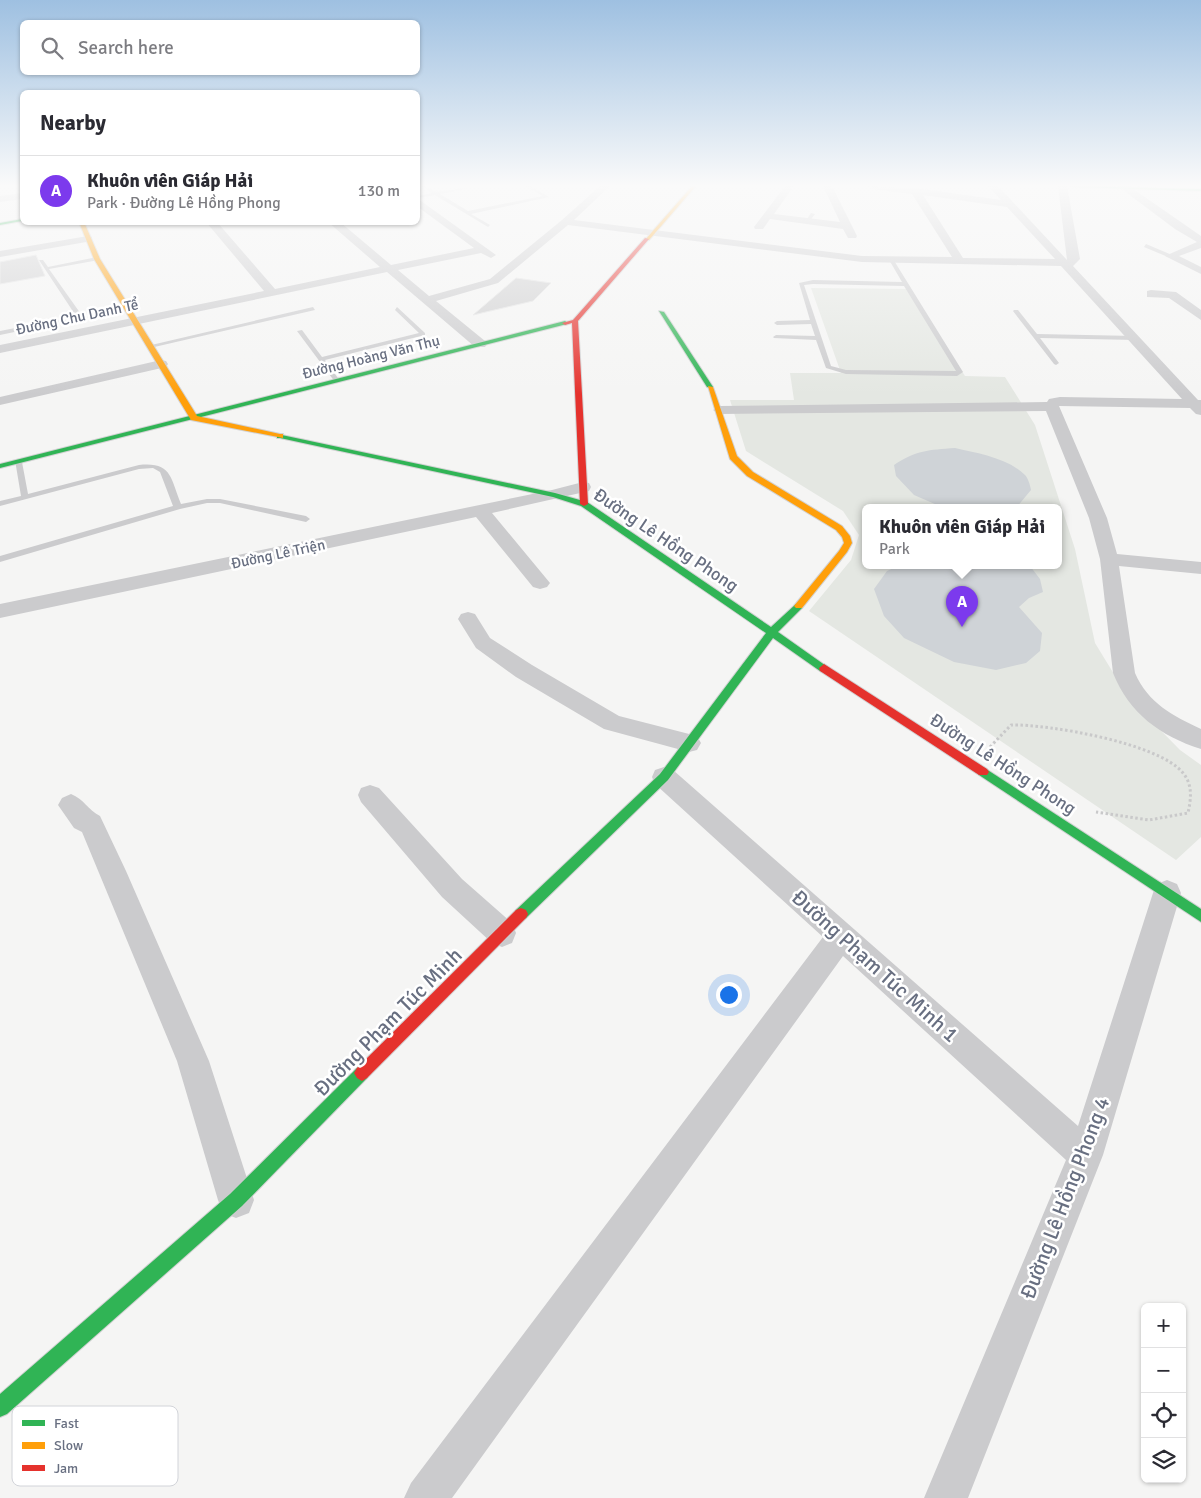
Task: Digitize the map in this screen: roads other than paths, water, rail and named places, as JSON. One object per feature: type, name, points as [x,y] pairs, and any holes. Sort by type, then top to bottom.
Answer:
[{"type":"street","points":[[95,256],[194,418],[555,495]]},
{"type":"street","points":[[240,256],[271,292]]},
{"type":"street","points":[[374,256],[480,344]]},
{"type":"street","name":"Đường Chu Danh Tể","points":[[0,350],[449,256]]},
{"type":"street","points":[[492,256],[508,269]]},
{"type":"street","points":[[428,300],[489,283],[524,256]]},
{"type":"street","points":[[584,496],[575,322],[634,256]]},
{"type":"street","points":[[879,256],[890,259],[1070,263],[1074,259],[1074,256]]},
{"type":"street","points":[[957,256],[960,261]]},
{"type":"street","points":[[1056,256],[1200,406]]},
{"type":"street","points":[[1170,256],[1201,272]]},
{"type":"street","points":[[1151,294],[1172,295],[1201,316]]},
{"type":"street","points":[[661,312],[713,392],[720,410],[1052,406],[1054,402],[1060,401],[1200,406]]},
{"type":"street","name":"Đường Hoàng Văn Thụ","points":[[0,466],[480,344],[575,322]]},
{"type":"street","points":[[0,400],[161,364]]},
{"type":"street","points":[[1052,406],[1098,518],[1109,559],[1124,673],[1128,685],[1133,696],[1145,709],[1201,740]]},
{"type":"street","name":"Đường Phạm Túc Minh","points":[[0,1407],[236,1200],[502,933],[664,777],[771,633],[806,598],[830,569],[848,543],[838,528],[741,467],[728,446],[720,410]]},
{"type":"street","name":"Đường Lê Triện","points":[[0,612],[555,495],[584,496]]},
{"type":"street","name":"Đường Lê Hồng Phong","points":[[584,496],[771,633],[1201,916]]},
{"type":"street","points":[[482,511],[540,583]]},
{"type":"street","points":[[1109,559],[1201,568]]},
{"type":"street","points":[[468,620],[483,643],[524,671],[612,723],[689,743]]},
{"type":"street","name":"Đường Phạm Túc Minh 1","points":[[664,777],[1086,1155]]},
{"type":"street","points":[[370,795],[452,888],[502,933]]},
{"type":"street","points":[[71,805],[83,820],[91,824],[113,871],[193,1061],[236,1200]]},
{"type":"street","name":"Đường Lê Hồng Phong 4","points":[[946,1498],[1086,1155],[1167,892]]},
{"type":"street","points":[[426,1498],[841,936]]},
{"type":"lane","points":[[890,259],[960,372],[957,374],[838,371],[828,367],[801,284],[805,282],[904,284]]},
{"type":"lane","points":[[48,268],[97,260]]},
{"type":"lane","points":[[0,333],[80,317],[48,268],[41,261]]},
{"type":"lane","points":[[150,346],[313,309]]},
{"type":"lane","points":[[322,359],[423,334],[397,309]]},
{"type":"lane","points":[[1016,311],[1056,364]]},
{"type":"lane","points":[[777,323],[813,322]]},
{"type":"lane","points":[[12,331],[14,346]]},
{"type":"lane","points":[[300,331],[338,381]]},
{"type":"lane","points":[[1035,336],[1135,338]]},
{"type":"lane","points":[[776,337],[819,338]]},
{"type":"lane","points":[[18,462],[25,497]]},
{"type":"lane","points":[[0,504],[139,467],[154,466],[163,471],[178,508]]},
{"type":"lane","points":[[0,559],[193,503],[220,501],[306,519]]},
{"type":"place","name":"Khuôn viên Giáp Hải","points":[[962,627]]}]
